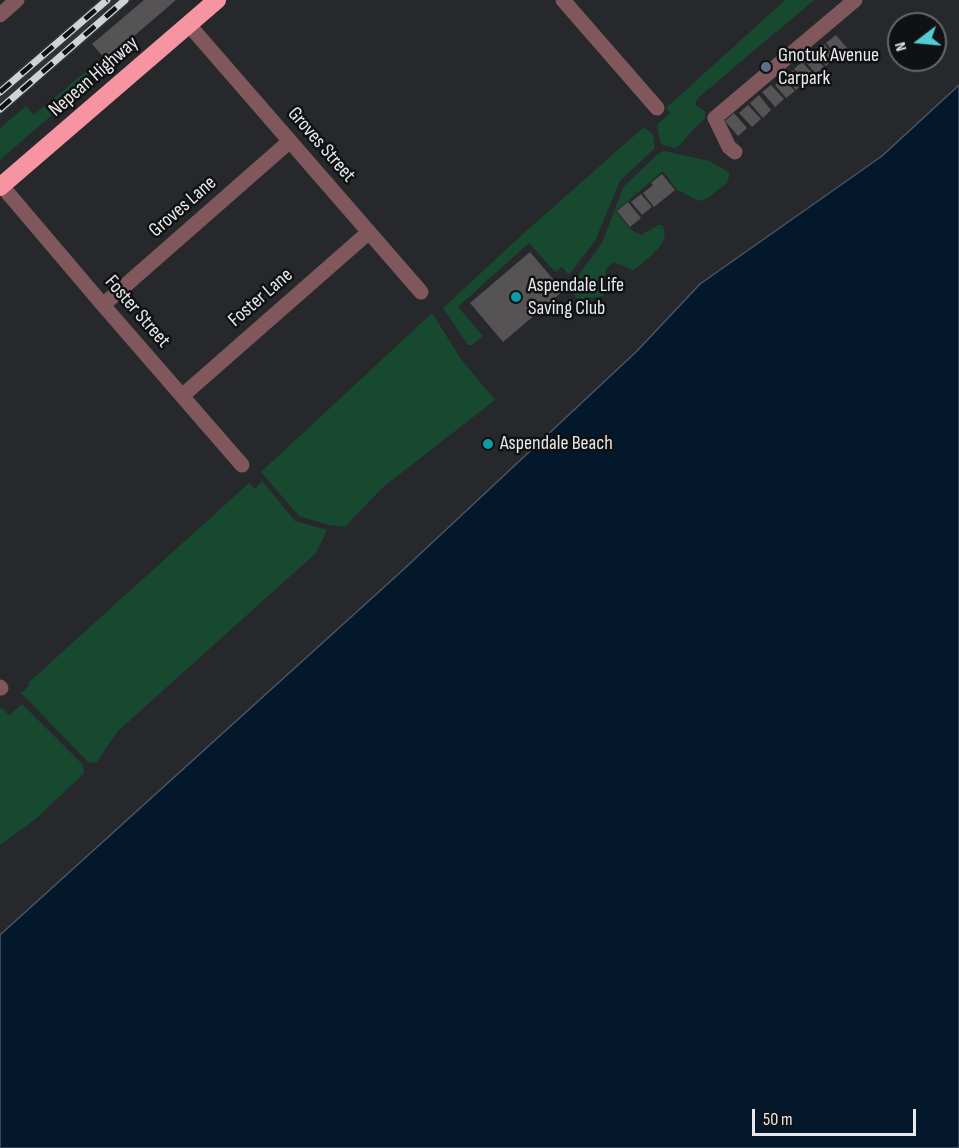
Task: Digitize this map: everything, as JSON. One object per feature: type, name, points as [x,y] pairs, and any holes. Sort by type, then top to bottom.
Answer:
[{"type":"highway","name":"Nepean Highway","points":[[1,187],[217,0]]},
{"type":"street","points":[[0,15],[17,0]]},
{"type":"street","points":[[562,0],[657,108]]},
{"type":"street","points":[[735,152],[729,147],[715,118],[855,0]]},
{"type":"street","name":"Groves Street","points":[[189,25],[421,292]]},
{"type":"street","name":"Groves Lane","points":[[102,305],[291,141]]},
{"type":"street","name":"Foster Street","points":[[1,187],[242,465]]},
{"type":"street","name":"Foster Lane","points":[[182,396],[369,232]]},
{"type":"shaded area","points":[[99,0],[133,0],[0,116],[0,85]]},
{"type":"green space","points":[[785,0],[814,0],[698,98],[695,105],[705,111],[705,118],[680,145],[675,148],[663,145],[660,142],[657,125],[670,113],[666,108]]},
{"type":"green space","points":[[85,72],[92,80],[0,160],[0,128],[26,106],[34,115]]},
{"type":"green space","points":[[644,127],[653,135],[655,148],[620,181],[595,241],[569,275],[562,267],[555,272],[529,243],[458,307],[483,336],[472,345],[468,345],[443,308]]},
{"type":"green space","points":[[664,151],[710,161],[730,173],[727,183],[708,198],[699,201],[677,190],[663,171],[616,211],[631,230],[641,235],[662,225],[664,237],[662,243],[637,268],[632,270],[614,262],[606,269],[604,296],[578,300],[569,288],[602,243],[624,186]]},
{"type":"green space","points":[[432,313],[461,359],[495,400],[382,488],[345,527],[299,516],[261,472]]},
{"type":"green space","points":[[262,481],[295,521],[327,530],[316,553],[118,731],[96,763],[88,762],[21,693],[29,686],[28,683],[249,483],[255,489]]},
{"type":"green space","points":[[22,704],[83,765],[84,773],[37,818],[0,845],[0,709],[2,708],[9,715]]},
{"type":"water","points":[[959,85],[959,1148],[0,1148],[0,935],[404,569],[637,351],[700,284],[882,156]]},
{"type":"building","points":[[144,0],[176,0],[106,60],[92,44]]},
{"type":"building","points":[[836,35],[847,48],[837,56],[826,43]]},
{"type":"building","points":[[824,44],[835,57],[826,66],[814,52]]},
{"type":"building","points":[[813,54],[824,67],[816,74],[805,61]]},
{"type":"building","points":[[802,62],[814,75],[806,82],[794,69]]},
{"type":"building","points":[[793,70],[804,83],[796,90],[785,77]]},
{"type":"building","points":[[783,78],[795,91],[786,98],[775,85]]},
{"type":"building","points":[[771,85],[784,99],[775,107],[762,92]]},
{"type":"building","points":[[759,95],[771,110],[763,118],[750,103]]},
{"type":"building","points":[[748,105],[761,119],[752,127],[739,113]]},
{"type":"building","points":[[734,113],[747,128],[738,136],[725,121]]},
{"type":"building","points":[[662,174],[675,190],[654,207],[643,193]]},
{"type":"building","points":[[641,194],[652,207],[642,215],[631,202]]},
{"type":"building","points":[[628,202],[641,218],[630,227],[617,211]]},
{"type":"building","name":"Aspendale Life Saving Club","points":[[530,252],[563,291],[503,342],[470,303]]},
{"type":"railway","points":[[0,92],[107,0]]},
{"type":"railway","points":[[0,109],[125,0]]},
{"type":"place","name":"Gnotuk Avenue Carpark","points":[[766,67]]},
{"type":"place","name":"Aspendale Life Saving Club","points":[[516,297]]},
{"type":"place","name":"Aspendale Beach","points":[[488,444]]}]
